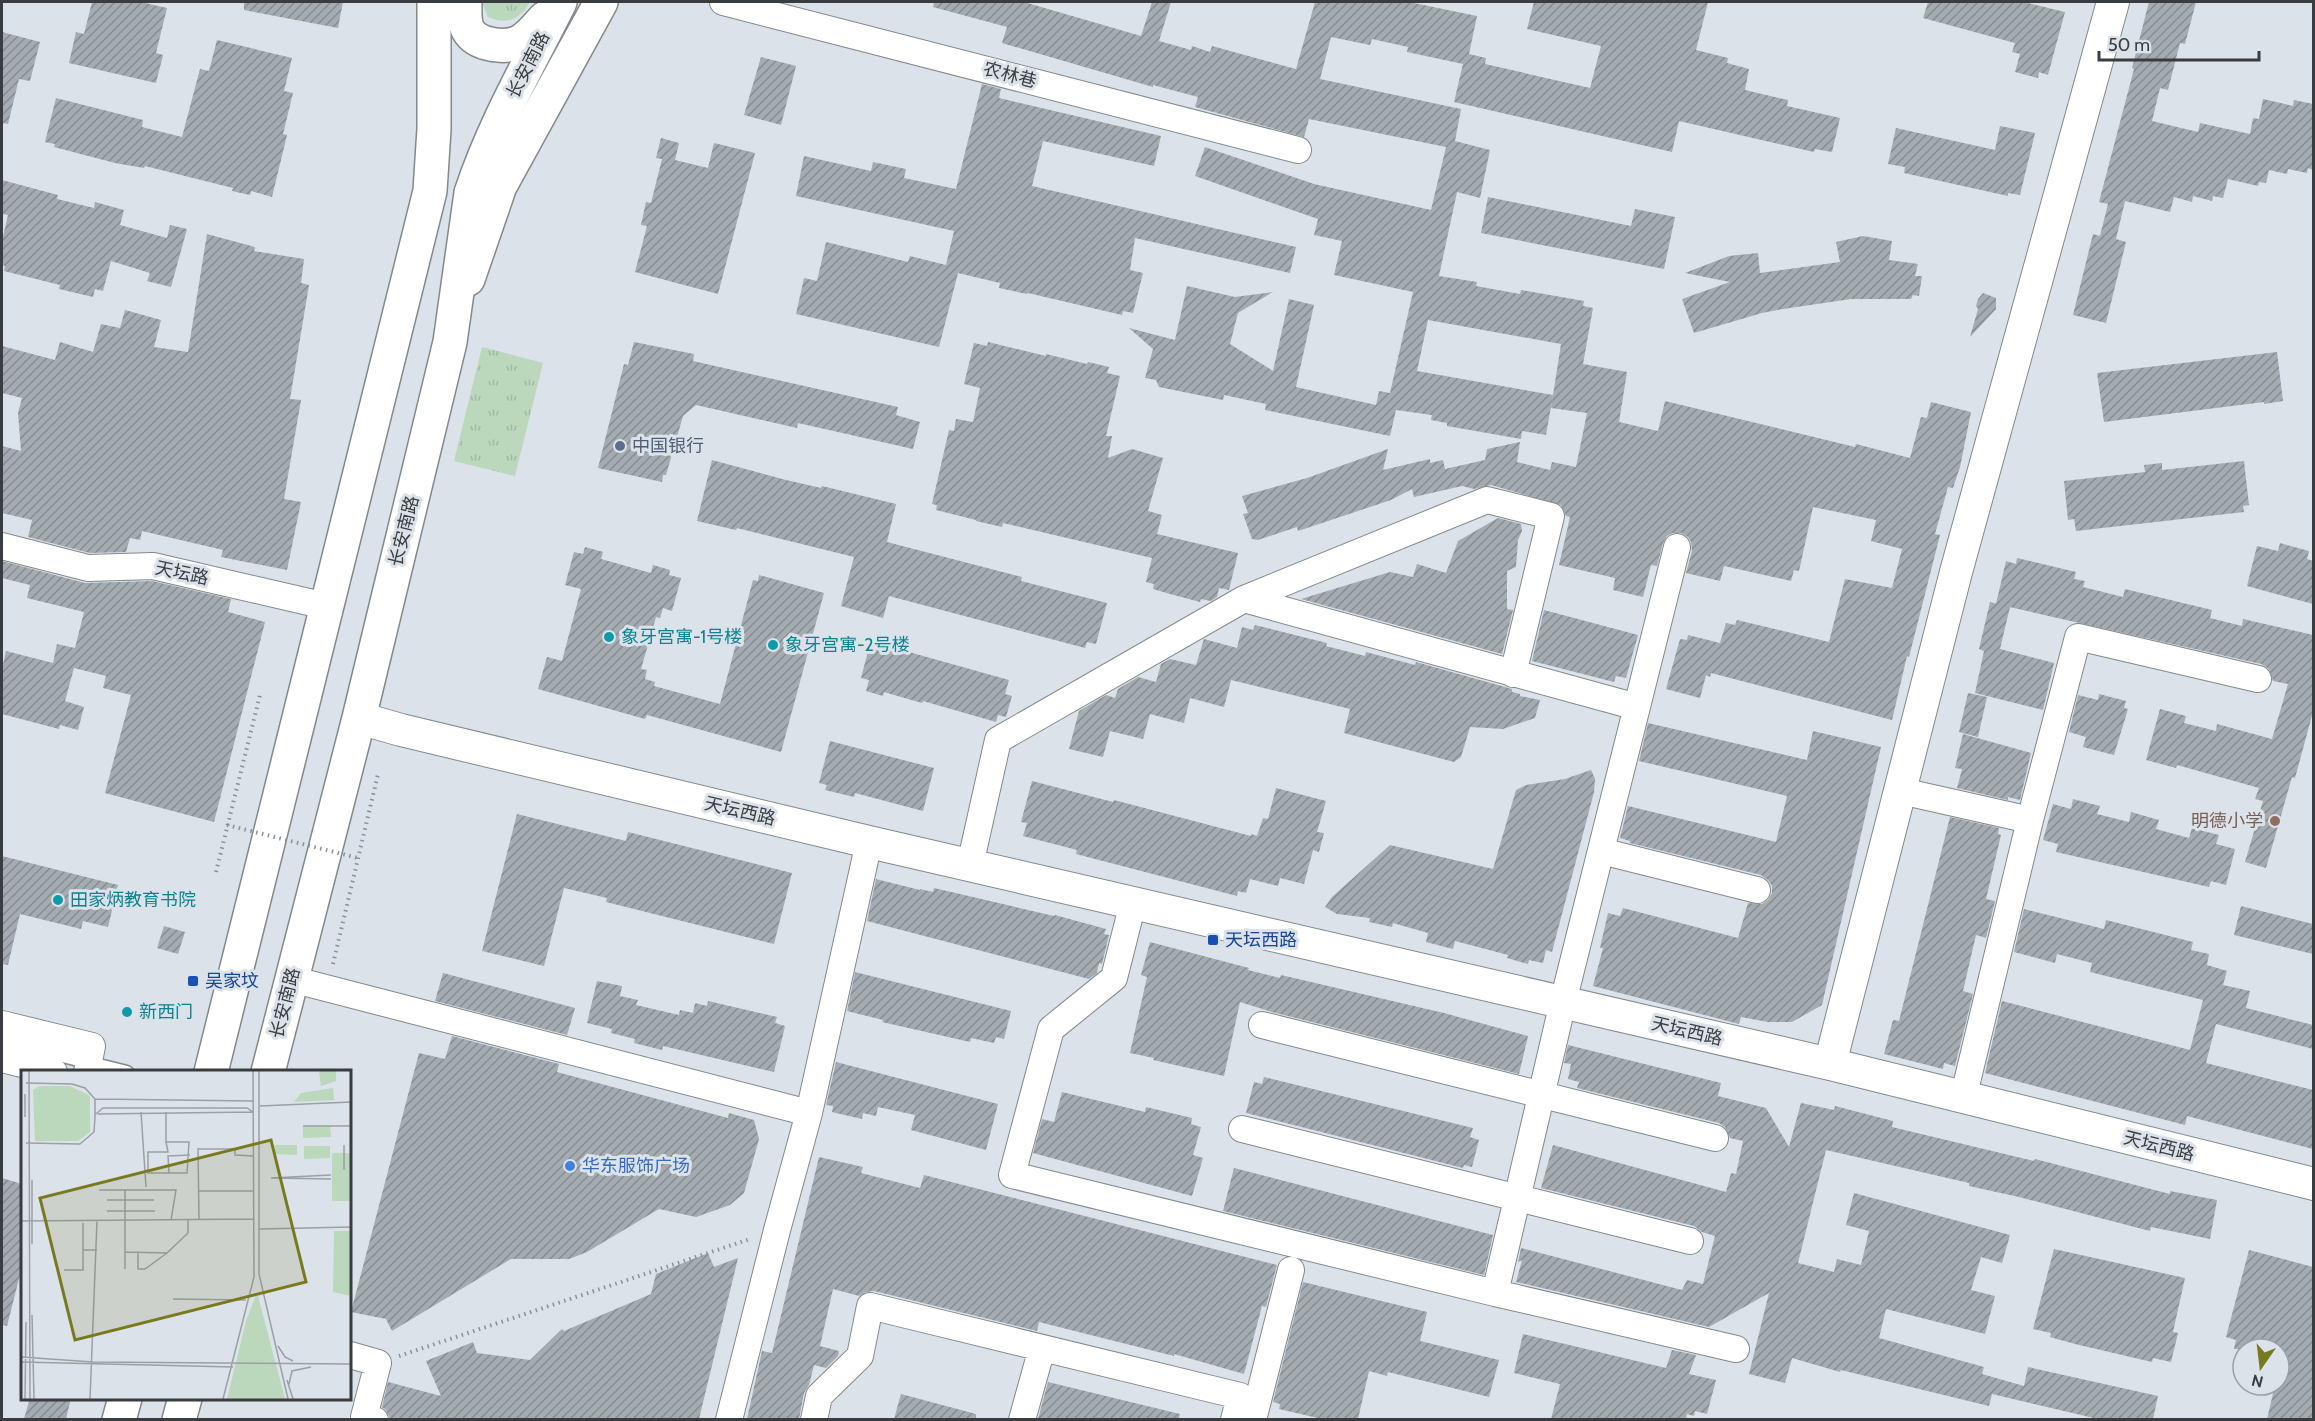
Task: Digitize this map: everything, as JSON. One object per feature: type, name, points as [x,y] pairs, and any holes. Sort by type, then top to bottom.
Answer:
[{"type":"main road","points":[[211,1070],[430,191],[434,129],[434,2]]},
{"type":"main road","points":[[465,2],[467,28],[471,35],[488,43],[502,46],[513,45],[523,40],[560,2]]},
{"type":"main road","name":"长安南路","points":[[268,1070],[359,718],[450,342],[471,193],[509,102],[560,2]]},
{"type":"main road","points":[[450,342],[493,201],[511,164],[601,2]]},
{"type":"main road","points":[[119,1419],[124,1400]]},
{"type":"main road","points":[[179,1419],[184,1400]]},
{"type":"street","name":"农林巷","points":[[723,2],[1298,150]]},
{"type":"street","points":[[1830,1064],[1956,572],[2113,2]]},
{"type":"street","points":[[970,865],[998,740],[1244,599],[1487,500],[1551,516],[1513,674]]},
{"type":"street","name":"天坛路","points":[[2,546],[88,568],[153,566],[326,606]]},
{"type":"street","points":[[1495,1293],[1563,1002],[1677,547]]},
{"type":"street","points":[[1244,599],[1637,708]]},
{"type":"street","points":[[1966,1083],[2030,820],[2078,637],[2258,679]]},
{"type":"street","name":"天坛西路","points":[[359,718],[424,736],[869,842],[1830,1064],[2313,1184]]},
{"type":"street","points":[[1901,791],[2030,820]]},
{"type":"street","points":[[729,1419],[809,1113],[869,842]]},
{"type":"street","points":[[1601,851],[1757,890]]},
{"type":"street","points":[[1133,903],[1114,978],[1052,1029],[1012,1175],[1495,1293],[1736,1349]]},
{"type":"street","points":[[291,979],[809,1113]]},
{"type":"street","points":[[2,1024],[92,1046],[88,1066]]},
{"type":"street","points":[[1262,1025],[1715,1138]]},
{"type":"street","points":[[2,1059],[50,1070]]},
{"type":"street","points":[[1242,1129],[1690,1241]]},
{"type":"street","points":[[1253,1419],[1291,1270]]},
{"type":"street","points":[[814,1419],[819,1396],[860,1356],[870,1306],[1240,1396],[1234,1419]]},
{"type":"street","points":[[1022,1419],[1042,1347]]},
{"type":"street","points":[[351,1355],[378,1363],[364,1417],[375,1419]]},
{"type":"lane","points":[[2,1041],[88,1066],[119,1070]]},
{"type":"path","points":[[216,872],[260,695]]},
{"type":"path","points":[[333,964],[378,774]]},
{"type":"path","points":[[227,825],[358,858]]},
{"type":"path","points":[[378,1363],[777,1230]]},
{"type":"green space","points":[[482,2],[530,2],[517,17],[501,21],[488,17]]},
{"type":"green space","points":[[482,347],[543,363],[515,476],[454,461]]},
{"type":"building","points":[[92,2],[141,2],[167,8],[156,53],[163,55],[156,83],[69,63],[76,32],[84,34]]},
{"type":"building","points":[[244,2],[343,2],[338,28],[244,10]]},
{"type":"building","points":[[934,2],[1024,2],[1141,36],[1152,2],[1171,2],[1159,41],[1191,50],[1192,46],[1210,52],[1212,46],[1296,69],[1315,2],[1409,2],[1477,16],[1469,54],[1486,58],[1485,64],[1590,88],[1601,46],[1527,29],[1534,2],[1708,2],[1696,50],[1728,58],[1727,63],[1749,69],[1745,90],[1788,100],[1787,106],[1840,118],[1832,152],[1815,149],[1814,152],[1679,121],[1672,152],[1454,102],[1463,64],[1407,52],[1408,47],[1372,39],[1370,45],[1331,37],[1320,79],[1461,109],[1455,141],[1490,150],[1480,198],[1457,192],[1439,276],[1477,282],[1476,286],[1520,294],[1521,290],[1584,301],[1583,306],[1593,308],[1583,364],[1627,372],[1619,422],[1658,431],[1665,401],[1910,458],[1921,417],[1927,418],[1931,402],[1971,412],[1960,467],[1953,488],[1948,487],[1935,534],[1940,535],[1892,720],[1711,673],[1710,677],[1706,675],[1700,698],[1666,689],[1680,639],[1687,640],[1688,635],[1720,643],[1726,623],[1735,625],[1737,620],[1829,642],[1845,579],[1892,588],[1902,549],[1871,541],[1876,520],[1813,507],[1799,571],[1794,570],[1791,581],[1724,566],[1720,581],[1686,573],[1692,551],[1691,542],[1681,533],[1672,533],[1663,543],[1657,566],[1651,565],[1643,597],[1613,590],[1615,578],[1559,565],[1570,517],[1566,516],[1561,505],[1491,485],[1474,489],[1462,486],[1414,497],[1412,489],[1391,500],[1298,531],[1297,527],[1258,540],[1252,539],[1243,514],[1248,513],[1242,496],[1307,478],[1388,449],[1383,470],[1430,459],[1430,463],[1443,460],[1445,469],[1485,460],[1487,449],[1520,442],[1517,462],[1550,470],[1552,462],[1576,467],[1587,413],[1551,408],[1561,344],[1428,320],[1417,371],[1553,395],[1546,435],[1522,431],[1521,439],[1447,426],[1447,423],[1431,420],[1432,415],[1396,410],[1390,436],[1265,410],[1266,404],[1224,395],[1223,400],[1159,387],[1156,380],[1145,378],[1153,349],[1129,328],[1175,340],[1187,286],[1235,297],[1273,292],[1238,313],[1230,344],[1273,371],[1289,299],[1314,305],[1296,387],[1376,405],[1379,391],[1390,393],[1413,292],[1334,275],[1342,241],[1314,235],[1318,219],[1195,176],[1205,147],[1314,184],[1431,210],[1446,147],[1309,119],[1304,137],[1195,107],[1198,97],[1153,85],[1153,87],[1002,43],[1007,27],[933,7]]},
{"type":"building","points":[[1928,2],[2024,2],[2065,12],[2048,75],[2039,72],[2038,78],[2015,72],[2020,54],[2012,52],[2015,43],[1923,18]]},
{"type":"building","points":[[2149,2],[2196,2],[2185,44],[2180,43],[2168,90],[2160,88],[2152,121],[2198,132],[2200,123],[2250,134],[2253,118],[2259,119],[2263,99],[2293,106],[2294,100],[2313,104],[2313,170],[2308,168],[2307,173],[2288,169],[2287,174],[2269,170],[2266,183],[2259,182],[2258,186],[2228,179],[2223,198],[2213,196],[2212,201],[2193,196],[2192,202],[2174,197],[2170,212],[2125,201],[2116,239],[2126,242],[2106,323],[2073,315],[2093,234],[2100,236],[2108,204],[2099,202]]},
{"type":"building","points":[[2,32],[40,42],[30,81],[19,79],[8,124],[2,123]]},
{"type":"building","points":[[217,40],[292,58],[284,91],[293,93],[283,134],[287,135],[272,197],[251,191],[250,195],[232,191],[233,188],[145,166],[144,168],[115,163],[54,147],[55,144],[45,142],[56,98],[143,120],[142,127],[182,137],[200,69],[209,71]]},
{"type":"building","points":[[761,57],[796,66],[781,125],[744,115]]},
{"type":"building","points":[[982,84],[1001,89],[999,98],[1161,136],[1154,166],[1043,141],[1032,186],[1296,247],[1290,273],[1135,238],[1130,270],[1143,273],[1133,313],[1123,311],[1122,315],[999,288],[1000,283],[958,273],[939,347],[796,314],[804,278],[817,281],[826,242],[908,262],[910,256],[946,265],[954,231],[796,196],[804,156],[871,171],[873,162],[906,169],[904,178],[956,189]]},
{"type":"building","points":[[2000,126],[2035,133],[2020,195],[2008,193],[2008,196],[1904,173],[1905,167],[1888,164],[1896,128],[1995,150]]},
{"type":"building","points":[[661,138],[679,143],[675,160],[708,168],[714,143],[755,153],[718,294],[635,272],[647,226],[641,225],[646,202],[651,203],[662,159],[656,158]]},
{"type":"building","points":[[2,180],[58,195],[57,199],[94,208],[95,202],[124,210],[120,225],[167,238],[170,225],[187,229],[171,287],[147,281],[150,273],[111,261],[103,291],[95,289],[93,297],[59,289],[60,285],[4,271],[2,241],[8,215],[2,214]]},
{"type":"building","points":[[1488,197],[1631,226],[1635,209],[1675,217],[1664,269],[1481,233]]},
{"type":"building","points":[[207,234],[255,247],[254,251],[304,259],[301,283],[309,285],[290,399],[301,400],[284,499],[301,502],[287,570],[221,557],[223,550],[142,531],[140,540],[130,538],[126,552],[90,553],[28,537],[32,520],[2,513],[2,446],[21,451],[18,413],[22,398],[2,393],[2,346],[55,360],[60,342],[93,352],[101,324],[120,328],[125,310],[161,320],[154,347],[188,352]]},
{"type":"building","points":[[1863,236],[1892,241],[1889,260],[1918,264],[1915,276],[1922,276],[1919,296],[1913,295],[1911,299],[1851,299],[1783,309],[1694,333],[1682,299],[1730,282],[1685,273],[1729,256],[1758,253],[1760,273],[1840,262],[1836,242]]},
{"type":"building","points":[[1983,293],[1996,298],[1996,309],[1970,337],[1978,309],[1976,306],[1978,299]]},
{"type":"building","points":[[634,342],[694,354],[693,361],[898,407],[896,415],[920,422],[913,449],[798,423],[797,428],[696,405],[683,416],[662,482],[598,468],[624,364],[628,365]]},
{"type":"building","points":[[988,342],[1046,356],[1046,354],[1109,367],[1107,373],[1120,376],[1106,436],[1112,436],[1108,458],[1132,449],[1163,458],[1148,511],[1162,515],[1157,534],[1238,553],[1229,590],[1219,588],[1217,597],[1211,601],[1201,599],[1200,602],[1170,594],[1153,589],[1154,584],[1146,582],[1152,558],[1003,523],[1002,527],[936,510],[937,505],[932,504],[949,430],[954,431],[956,419],[973,422],[980,388],[964,384],[974,343],[987,346]]},
{"type":"building","points":[[2277,352],[2283,401],[2104,422],[2097,373]]},
{"type":"building","points":[[712,460],[786,480],[821,488],[822,486],[896,504],[887,542],[1022,577],[1021,581],[1107,603],[1096,644],[1087,642],[1085,648],[889,596],[883,618],[841,606],[854,557],[737,528],[736,530],[697,521]]},
{"type":"building","points":[[2244,461],[2249,505],[2243,506],[2244,512],[2076,531],[2074,519],[2068,520],[2064,481],[2145,472],[2144,465],[2162,463],[2162,470]]},
{"type":"building","points":[[1498,518],[1521,524],[1522,531],[1518,540],[1516,567],[1507,571],[1507,609],[1513,610],[1502,654],[1301,599],[1390,572],[1413,577],[1417,564],[1446,573],[1458,541]]},
{"type":"building","points":[[2280,543],[2309,551],[2307,559],[2313,561],[2313,604],[2247,586],[2257,546],[2278,551]]},
{"type":"building","points":[[585,547],[603,552],[601,559],[651,573],[653,565],[670,570],[669,575],[681,578],[672,611],[663,608],[660,618],[656,617],[641,669],[647,670],[645,679],[655,682],[654,686],[720,704],[753,580],[758,581],[759,575],[824,593],[781,752],[647,715],[645,719],[538,689],[547,657],[562,661],[581,589],[565,585],[574,552],[583,554]]},
{"type":"building","points":[[2017,558],[2076,572],[2074,579],[2085,581],[2083,587],[2123,597],[2125,589],[2212,610],[2210,618],[2242,626],[2243,619],[2313,635],[2313,712],[2295,778],[2292,777],[2266,868],[2245,862],[2263,801],[2255,799],[2259,788],[2177,765],[2176,768],[2146,760],[2160,709],[2186,716],[2184,723],[2216,731],[2217,724],[2272,739],[2288,684],[2273,681],[2269,669],[2261,664],[1996,604],[2006,561],[2016,564]]},
{"type":"building","points":[[2,561],[85,583],[152,581],[231,599],[228,612],[265,622],[214,822],[105,793],[131,695],[103,688],[106,676],[74,668],[65,701],[84,707],[78,730],[60,725],[59,729],[2,714],[2,669],[6,651],[53,663],[57,644],[75,648],[84,612],[27,598],[30,585],[2,578]]},
{"type":"building","points":[[1990,602],[2010,607],[2000,649],[2054,663],[2043,710],[1975,693],[1984,651],[1979,649]]},
{"type":"building","points":[[1544,610],[1638,635],[1626,678],[1616,676],[1614,682],[1532,661]]},
{"type":"building","points":[[1255,625],[1327,643],[1326,646],[1365,656],[1366,652],[1415,665],[1416,662],[1512,689],[1512,692],[1520,696],[1540,700],[1535,718],[1503,729],[1470,727],[1461,757],[1454,762],[1344,733],[1350,709],[1231,680],[1224,707],[1190,698],[1184,723],[1150,714],[1143,739],[1110,731],[1103,757],[1069,749],[1079,711],[1106,695],[1115,698],[1118,689],[1138,677],[1156,682],[1161,664],[1170,659],[1196,665],[1204,639],[1237,648],[1242,627],[1253,630]]},
{"type":"building","points":[[870,644],[908,654],[909,652],[1009,680],[1005,694],[1012,696],[1006,717],[998,715],[996,722],[923,701],[922,703],[884,692],[883,696],[866,691],[869,680],[861,678]]},
{"type":"building","points":[[1968,693],[1987,697],[1978,737],[1959,732]]},
{"type":"building","points":[[2099,694],[2126,701],[2124,708],[2128,709],[2114,755],[2083,747],[2086,737],[2069,732],[2078,695],[2098,700]]},
{"type":"building","points":[[1648,723],[1807,760],[1813,731],[1881,747],[1822,1005],[1792,1022],[1768,1022],[1741,1017],[1739,1024],[1593,986],[1603,948],[1600,948],[1608,913],[1620,916],[1623,908],[1738,938],[1748,903],[1762,904],[1772,893],[1772,886],[1761,875],[1630,843],[1620,838],[1628,806],[1776,842],[1787,796],[1639,761]]},
{"type":"building","points":[[1963,734],[2031,753],[2020,800],[2008,797],[2008,800],[1957,788],[1962,769],[1955,768]]},
{"type":"building","points":[[830,741],[934,768],[923,811],[855,793],[854,797],[825,790],[827,785],[819,783]]},
{"type":"building","points":[[1591,770],[1595,779],[1594,792],[1552,952],[1546,950],[1543,963],[1529,960],[1528,964],[1507,958],[1508,955],[1455,941],[1453,949],[1426,942],[1428,933],[1393,923],[1392,927],[1369,922],[1370,918],[1337,914],[1325,907],[1332,897],[1390,845],[1493,869],[1516,790],[1526,785],[1565,779]]},
{"type":"building","points":[[1032,781],[1251,836],[1251,834],[1257,836],[1263,818],[1268,819],[1276,788],[1326,801],[1317,832],[1324,833],[1319,852],[1313,850],[1304,884],[1280,878],[1278,886],[1250,879],[1246,893],[1238,891],[1237,896],[1076,854],[1077,850],[1023,836],[1027,823],[1021,822]]},
{"type":"building","points":[[2073,799],[2100,806],[2097,814],[2129,822],[2131,812],[2159,820],[2156,829],[2189,838],[2192,828],[2219,835],[2216,844],[2235,849],[2226,885],[2211,881],[2209,887],[2056,852],[2058,844],[2043,840],[2053,804],[2071,809]]},
{"type":"building","points":[[517,814],[626,841],[628,832],[792,873],[774,944],[606,902],[607,898],[564,888],[544,966],[482,951]]},
{"type":"building","points":[[1950,817],[1999,828],[1998,834],[2001,835],[1986,899],[1995,901],[1986,938],[1976,935],[1963,991],[1973,994],[1955,1066],[1944,1063],[1943,1069],[1884,1054],[1893,1020],[1899,1021]]},
{"type":"building","name":"田家炳教育书院","points":[[2,856],[118,885],[108,927],[83,921],[81,929],[20,914],[8,965],[2,964]]},
{"type":"building","points":[[876,879],[920,890],[933,892],[934,888],[1106,929],[1104,934],[1109,935],[1102,964],[1099,963],[1097,973],[1089,979],[867,921]]},
{"type":"building","points":[[2241,906],[2313,924],[2313,954],[2234,935]]},
{"type":"building","points":[[2024,909],[2104,929],[2106,920],[2193,942],[2191,950],[2209,954],[2207,965],[2227,971],[2223,985],[2250,991],[2246,1008],[2313,1025],[2313,1049],[2216,1024],[2206,1063],[2313,1090],[2313,1149],[2187,1116],[2185,1125],[1985,1073],[2002,1001],[2190,1050],[2203,1000],[2090,972],[2092,963],[2057,954],[2055,963],[2014,952]]},
{"type":"building","points":[[164,926],[185,932],[178,954],[157,948]]},
{"type":"building","points":[[1150,942],[1280,978],[1281,975],[1444,1013],[1528,1036],[1519,1074],[1240,1002],[1224,1076],[1130,1053],[1147,977],[1141,975]]},
{"type":"building","points":[[855,972],[1011,1011],[1004,1039],[996,1037],[994,1043],[971,1038],[970,1042],[882,1022],[883,1020],[847,1011]]},
{"type":"building","points":[[443,973],[575,1008],[567,1035],[435,1001]]},
{"type":"building","points":[[597,981],[622,986],[620,996],[638,1000],[636,1005],[679,1015],[680,1010],[693,1013],[695,1003],[707,1006],[708,1001],[777,1017],[775,1023],[785,1026],[774,1072],[663,1046],[662,1050],[634,1043],[635,1039],[611,1033],[612,1029],[587,1023]]},
{"type":"building","name":"华东服饰广场","points":[[452,1036],[559,1064],[557,1072],[728,1118],[729,1113],[754,1120],[759,1139],[744,1193],[730,1205],[696,1217],[659,1209],[587,1252],[569,1259],[511,1259],[392,1331],[386,1319],[351,1312],[419,1053],[445,1059]]},
{"type":"building","points":[[1568,1045],[1721,1083],[1718,1096],[1766,1108],[1789,1147],[1801,1103],[1834,1110],[1835,1106],[1893,1121],[1892,1127],[2034,1161],[2035,1159],[2170,1194],[2170,1191],[2217,1200],[2210,1239],[2151,1227],[2150,1231],[1969,1186],[1969,1183],[1826,1150],[1798,1263],[1834,1272],[1837,1259],[1861,1265],[1869,1231],[1846,1225],[1854,1193],[2010,1235],[2002,1263],[1981,1257],[1971,1290],[1995,1296],[1985,1334],[1886,1309],[1879,1338],[1984,1367],[1982,1374],[2024,1386],[2028,1367],[2158,1396],[2153,1419],[2098,1419],[1992,1394],[1989,1406],[1841,1370],[1840,1372],[1792,1358],[1785,1383],[1749,1374],[1769,1293],[1709,1327],[1516,1282],[1522,1260],[1518,1262],[1521,1248],[1682,1290],[1687,1280],[1703,1284],[1715,1236],[1702,1232],[1694,1226],[1541,1188],[1553,1145],[1726,1192],[1731,1173],[1736,1174],[1743,1141],[1730,1138],[1725,1127],[1719,1123],[1577,1088],[1579,1082],[1568,1079],[1571,1064],[1564,1063]]},
{"type":"building","points":[[836,1062],[998,1104],[986,1150],[911,1130],[915,1115],[878,1107],[876,1116],[863,1113],[862,1119],[832,1112],[833,1106],[826,1105]]},
{"type":"building","points":[[1264,1077],[1473,1128],[1470,1137],[1479,1140],[1472,1167],[1464,1165],[1463,1168],[1246,1113],[1254,1082],[1262,1084]]},
{"type":"building","points":[[1062,1092],[1145,1112],[1146,1107],[1192,1118],[1191,1124],[1201,1127],[1193,1155],[1203,1158],[1192,1196],[1033,1153],[1042,1119],[1054,1122]]},
{"type":"building","points":[[819,1157],[863,1167],[861,1173],[920,1188],[924,1175],[1277,1265],[1266,1307],[1262,1306],[1244,1374],[1174,1354],[1174,1356],[1039,1322],[1037,1331],[874,1291],[859,1296],[833,1289],[820,1346],[839,1351],[838,1356],[826,1368],[814,1365],[809,1385],[804,1393],[799,1419],[747,1419],[762,1351],[772,1353]]},
{"type":"building","points":[[1234,1168],[1493,1235],[1484,1275],[1223,1211]]},
{"type":"building","points":[[2,1178],[21,1184],[21,1271],[7,1326],[2,1325]]},
{"type":"building","points":[[2054,1249],[2185,1278],[2173,1332],[2178,1333],[2171,1362],[2153,1358],[2152,1362],[2075,1344],[2050,1337],[2051,1333],[2033,1329]]},
{"type":"building","points":[[2249,1250],[2313,1267],[2313,1419],[2267,1419],[2272,1397],[2291,1397],[2291,1337],[2226,1337]]},
{"type":"building","points":[[708,1253],[714,1267],[738,1258],[699,1419],[390,1419],[382,1407],[388,1382],[441,1396],[426,1361],[473,1342],[477,1353],[530,1360],[562,1329],[564,1331],[651,1294],[656,1274]]},
{"type":"building","points":[[1303,1282],[1427,1312],[1420,1341],[1499,1360],[1489,1397],[1388,1372],[1387,1376],[1369,1371],[1358,1419],[1322,1419],[1279,1409],[1280,1404],[1273,1402]]},
{"type":"building","points":[[1523,1334],[1666,1368],[1672,1350],[1696,1355],[1689,1374],[1716,1380],[1707,1414],[1695,1411],[1694,1416],[1687,1414],[1686,1419],[1551,1419],[1560,1384],[1514,1373]]},
{"type":"building","points":[[1048,1382],[1180,1414],[1179,1419],[1038,1419]]},
{"type":"building","points":[[901,1394],[976,1414],[976,1419],[894,1419]]},
{"type":"building","points":[[29,1400],[71,1400],[66,1419],[24,1419]]},
{"type":"place","name":"中国银行","points":[[620,446]]},
{"type":"place","name":"象牙宫寓-1号楼","points":[[609,637]]},
{"type":"place","name":"象牙宫寓-2号楼","points":[[773,645]]},
{"type":"place","name":"明德小学","points":[[2275,821]]},
{"type":"place","name":"田家炳教育书院","points":[[58,900]]},
{"type":"place","name":"天坛西路","points":[[1213,940]]},
{"type":"place","name":"吴家坟","points":[[193,981]]},
{"type":"place","name":"新西门","points":[[127,1012]]},
{"type":"place","name":"华东服饰广场","points":[[570,1166]]}]
